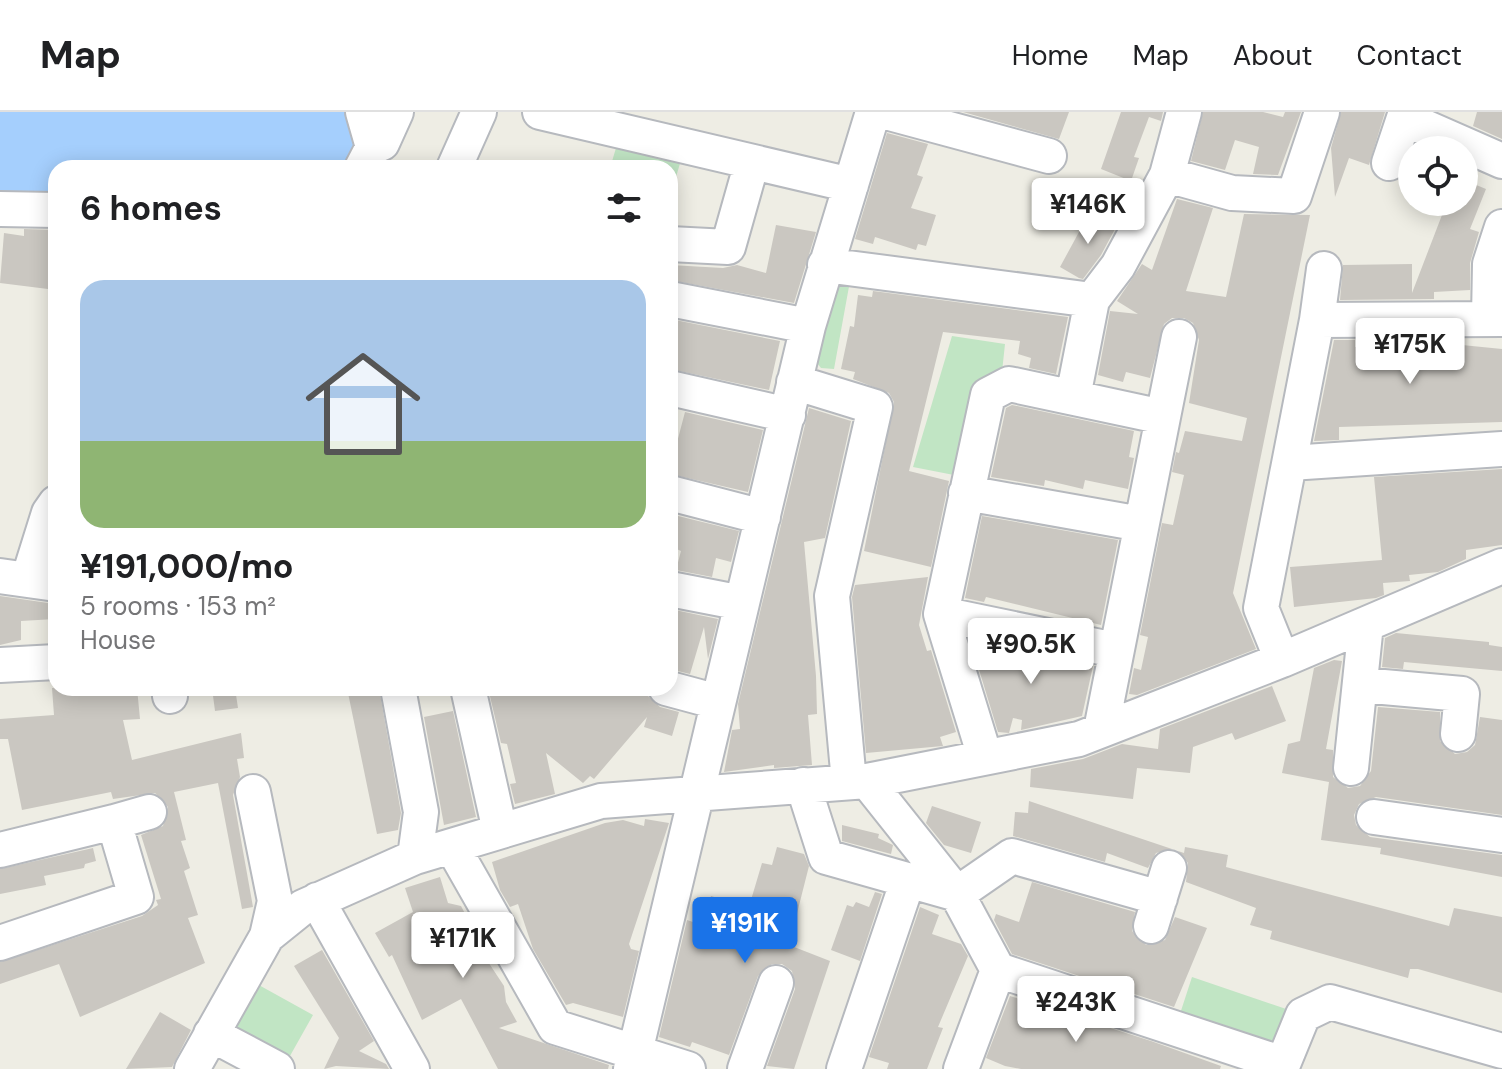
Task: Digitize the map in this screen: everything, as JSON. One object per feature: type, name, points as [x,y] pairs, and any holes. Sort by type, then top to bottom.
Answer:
[{"type":"street","points":[[363,112],[367,158]]},
{"type":"street","points":[[367,158],[382,143],[396,112]]},
{"type":"street","points":[[458,160],[479,112]]},
{"type":"street","points":[[540,112],[851,185]]},
{"type":"street","points":[[634,1060],[695,792],[808,326],[873,112]]},
{"type":"street","points":[[886,112],[1049,156]]},
{"type":"street","points":[[1073,397],[1092,300],[1118,266],[1167,175],[1184,112]]},
{"type":"street","points":[[1167,175],[1232,193],[1294,196],[1322,112]]},
{"type":"street","points":[[1389,163],[1405,115],[1502,161]]},
{"type":"street","points":[[678,244],[728,247],[752,162]]},
{"type":"street","points":[[0,209],[48,210]]},
{"type":"street","points":[[1317,320],[1496,319],[1490,264],[1502,227]]},
{"type":"street","points":[[825,265],[1092,300]]},
{"type":"street","points":[[1282,660],[1261,608],[1317,320],[1324,269]]},
{"type":"street","points":[[678,301],[808,326]]},
{"type":"street","points":[[1101,730],[1179,337]]},
{"type":"street","points":[[985,757],[941,614],[988,395],[1009,384],[1163,417]]},
{"type":"street","points":[[678,389],[875,407],[832,596],[858,782],[957,894],[998,970],[1282,1066],[1303,1015],[1330,1002],[1502,1051]]},
{"type":"street","points":[[1290,463],[1502,449]]},
{"type":"street","points":[[966,493],[1141,524]]},
{"type":"street","points":[[678,495],[763,517]]},
{"type":"street","points":[[28,580],[48,516]]},
{"type":"street","points":[[267,936],[317,900],[415,857],[601,801],[858,782],[1079,739],[1282,660],[1502,566]]},
{"type":"street","points":[[678,591],[742,603]]},
{"type":"street","points":[[941,614],[1115,650]]},
{"type":"street","points":[[1351,768],[1366,624]]},
{"type":"street","points":[[0,665],[48,662]]},
{"type":"street","points":[[1361,685],[1474,695],[1458,734]]},
{"type":"street","points":[[678,691],[718,702]]},
{"type":"street","points":[[470,696],[500,831]]},
{"type":"street","points":[[393,711],[421,812],[415,857]]},
{"type":"street","points":[[803,785],[826,857],[957,894]]},
{"type":"street","points":[[192,1069],[267,936],[275,901],[253,792]]},
{"type":"street","points":[[0,850],[149,812]]},
{"type":"street","points":[[1374,817],[1443,838],[1502,835]]},
{"type":"street","points":[[0,943],[136,897],[114,822]]},
{"type":"street","points":[[452,846],[555,1027],[634,1060],[688,1069]]},
{"type":"street","points":[[957,894],[1012,856],[1160,897]]},
{"type":"street","points":[[848,1068],[908,880]]},
{"type":"street","points":[[317,900],[412,1069]]},
{"type":"street","points":[[967,1067],[998,970]]},
{"type":"street","points":[[745,1069],[776,983]]},
{"type":"street","points":[[211,1034],[277,1069]]},
{"type":"green space","points":[[619,138],[683,153],[678,170],[678,160],[612,160]]},
{"type":"green space","points":[[828,278],[850,281],[834,369],[821,368],[817,363]]},
{"type":"green space","points":[[952,336],[1005,344],[1002,372],[959,476],[913,467]]},
{"type":"green space","points":[[1192,977],[1292,1011],[1270,1052],[1178,1020]]},
{"type":"green space","points":[[257,984],[313,1015],[286,1063],[230,1032]]},
{"type":"water","points":[[0,112],[350,112],[360,152],[356,160],[48,160],[48,198],[0,196]]},
{"type":"building","points":[[963,112],[1069,112],[1059,139]]},
{"type":"building","points":[[1121,112],[1163,112],[1161,121],[1149,117],[1134,157],[1139,158],[1131,181],[1101,169]]},
{"type":"building","points":[[1203,112],[1263,112],[1283,117],[1285,112],[1301,112],[1278,175],[1253,174],[1259,147],[1235,140],[1225,170],[1191,161]]},
{"type":"building","points":[[1341,112],[1385,112],[1369,165],[1349,158],[1335,197],[1331,148]]},
{"type":"building","points":[[1477,112],[1502,112],[1502,139],[1473,126]]},
{"type":"building","points":[[887,133],[928,144],[917,175],[923,177],[911,208],[936,215],[926,246],[918,244],[916,250],[875,237],[873,244],[855,239]]},
{"type":"building","points":[[1478,186],[1486,189],[1478,209]]},
{"type":"building","points":[[1177,199],[1213,208],[1186,291],[1226,297],[1244,214],[1310,215],[1233,593],[1256,649],[1137,695],[1129,694],[1134,668],[1141,670],[1148,637],[1140,635],[1162,523],[1173,525],[1184,475],[1172,472],[1176,452],[1179,453],[1185,431],[1242,441],[1247,418],[1189,403],[1199,340],[1193,323],[1184,318],[1172,318],[1164,324],[1150,378],[1126,372],[1123,382],[1098,375],[1110,311],[1138,314],[1117,301],[1142,264],[1152,270]]},
{"type":"building","points":[[1091,210],[1115,229],[1083,279],[1060,267]]},
{"type":"building","points":[[1442,216],[1475,216],[1470,229],[1479,232],[1470,263],[1470,290],[1434,292],[1434,299],[1340,300],[1343,265],[1412,264],[1412,293]]},
{"type":"building","points":[[776,225],[816,232],[794,303],[678,281],[678,265],[723,268],[737,265],[766,273]]},
{"type":"building","points":[[24,229],[48,230],[48,289],[0,283],[4,233],[24,236]]},
{"type":"building","points":[[873,291],[1068,317],[1056,374],[1029,368],[1031,358],[1018,354],[1020,341],[943,332],[909,471],[949,481],[931,567],[864,551],[894,402],[889,393],[853,379],[855,372],[841,369],[850,326],[854,327],[858,295],[872,297]]},
{"type":"building","points":[[678,321],[780,341],[769,390],[678,371]]},
{"type":"building","points":[[1334,340],[1355,340],[1355,347],[1411,348],[1412,340],[1502,349],[1502,422],[1339,427],[1339,440],[1314,441]]},
{"type":"building","points":[[1012,405],[1134,431],[1129,457],[1134,458],[1128,489],[1085,480],[1083,489],[1045,480],[1044,486],[991,477],[1006,408]]},
{"type":"building","points":[[809,408],[851,421],[825,538],[804,542],[816,676],[817,714],[808,715],[812,765],[774,768],[774,765],[724,772],[732,730],[740,729],[738,704]]},
{"type":"building","points":[[685,412],[763,430],[748,492],[678,476],[678,439]]},
{"type":"building","points":[[1502,469],[1502,545],[1466,550],[1466,559],[1438,572],[1409,575],[1410,581],[1383,583],[1384,595],[1376,598],[1294,607],[1290,567],[1382,560],[1374,477]]},
{"type":"building","points":[[678,516],[739,531],[731,562],[716,558],[712,577],[678,570],[681,551],[678,550]]},
{"type":"building","points":[[982,516],[1118,540],[1101,625],[986,597],[984,602],[965,598]]},
{"type":"building","points":[[928,577],[919,625],[927,651],[931,650],[956,732],[940,737],[943,746],[866,753],[852,597],[855,585]]},
{"type":"building","points":[[0,596],[48,603],[48,619],[21,621],[21,640],[0,645]]},
{"type":"building","points":[[678,611],[718,619],[708,659],[704,627],[690,674],[678,671]]},
{"type":"building","points":[[1396,633],[1489,642],[1489,645],[1502,647],[1502,671],[1404,662],[1403,669],[1382,667],[1385,638]]},
{"type":"building","points":[[970,640],[1093,666],[1082,716],[1021,730],[1022,720],[1013,718],[1009,733],[998,732]]},
{"type":"building","points":[[1334,660],[1342,661],[1326,749],[1333,750],[1333,777],[1348,788],[1360,786],[1371,771],[1378,707],[1440,712],[1440,741],[1455,754],[1467,752],[1475,745],[1480,717],[1502,720],[1502,815],[1376,797],[1359,804],[1354,815],[1356,825],[1370,837],[1502,855],[1502,877],[1380,854],[1381,848],[1321,840],[1329,782],[1282,773],[1288,744],[1300,741],[1314,668]]},
{"type":"building","points":[[1272,686],[1286,721],[1235,740],[1232,733],[1193,747],[1190,773],[1137,768],[1133,799],[1030,787],[1031,769],[1083,759],[1122,744],[1158,749],[1160,729]]},
{"type":"building","points":[[53,696],[138,696],[140,719],[123,720],[132,760],[241,733],[244,758],[237,759],[240,777],[233,795],[253,907],[242,909],[218,783],[174,792],[186,840],[181,841],[190,868],[184,871],[198,915],[188,918],[205,963],[80,1017],[59,964],[0,984],[0,962],[142,916],[158,905],[156,900],[161,899],[141,835],[163,826],[168,807],[155,793],[113,799],[111,792],[22,810],[8,739],[0,739],[0,719],[54,715]]},
{"type":"building","points":[[213,696],[236,696],[238,708],[215,711]]},
{"type":"building","points":[[349,696],[380,696],[401,813],[398,830],[377,834]]},
{"type":"building","points":[[490,696],[648,696],[660,707],[679,712],[672,736],[644,727],[647,717],[594,779],[590,776],[583,783],[546,753],[555,794],[515,804],[510,784],[516,783],[507,744],[501,743]]},
{"type":"building","points":[[453,711],[476,817],[444,825],[424,717]]},
{"type":"building","points":[[1029,801],[1172,849],[1156,853],[1148,868],[1107,853],[1105,862],[1013,836],[1015,812],[1028,813]]},
{"type":"building","points":[[932,806],[981,822],[971,853],[944,845],[926,823]]},
{"type":"building","points":[[645,819],[669,823],[629,944],[631,949],[639,951],[623,1017],[573,1003],[566,1005],[533,949],[518,904],[510,907],[500,890],[492,862],[605,823],[623,820],[644,826]]},
{"type":"building","points":[[842,825],[879,834],[878,838],[893,845],[891,854],[842,841]]},
{"type":"building","points":[[777,847],[804,854],[809,866],[789,945],[830,961],[794,1069],[767,1066],[795,989],[792,971],[782,964],[772,964],[758,976],[729,1055],[692,1042],[690,1047],[659,1037],[687,920],[702,925],[711,896],[746,907],[762,863],[772,865]]},
{"type":"building","points":[[1185,847],[1228,855],[1226,867],[1449,926],[1454,908],[1502,917],[1502,993],[1418,969],[1410,969],[1408,978],[1270,939],[1272,931],[1250,925],[1256,908],[1186,882],[1188,863],[1178,851],[1184,853]]},
{"type":"building","points":[[93,848],[96,861],[85,864],[84,868],[44,876],[46,885],[0,894],[0,869]]},
{"type":"building","points":[[440,877],[448,903],[461,906],[472,927],[467,930],[504,986],[506,1002],[517,1022],[499,1028],[609,1065],[608,1069],[498,1069],[461,999],[422,1020],[392,955],[389,957],[375,933],[413,912],[405,888]]},
{"type":"building","points":[[1032,882],[1135,912],[1132,931],[1146,945],[1165,940],[1175,917],[1207,928],[1174,1007],[1012,954],[994,920],[996,914],[1019,922]]},
{"type":"building","points":[[875,892],[882,894],[860,961],[831,950],[847,905],[853,907],[856,902],[869,907]]},
{"type":"building","points":[[920,907],[939,915],[932,934],[961,944],[968,956],[938,1027],[943,1028],[927,1069],[887,1069],[889,1063],[869,1057]]},
{"type":"building","points":[[322,950],[374,1041],[359,1051],[386,1064],[389,1069],[336,1066],[324,1069],[339,1038],[294,966]]},
{"type":"building","points":[[1010,996],[1151,1041],[1221,1066],[1220,1069],[1021,1069],[1005,1066],[986,1058]]},
{"type":"building","points":[[160,1012],[191,1030],[172,1067],[126,1069]]}]
